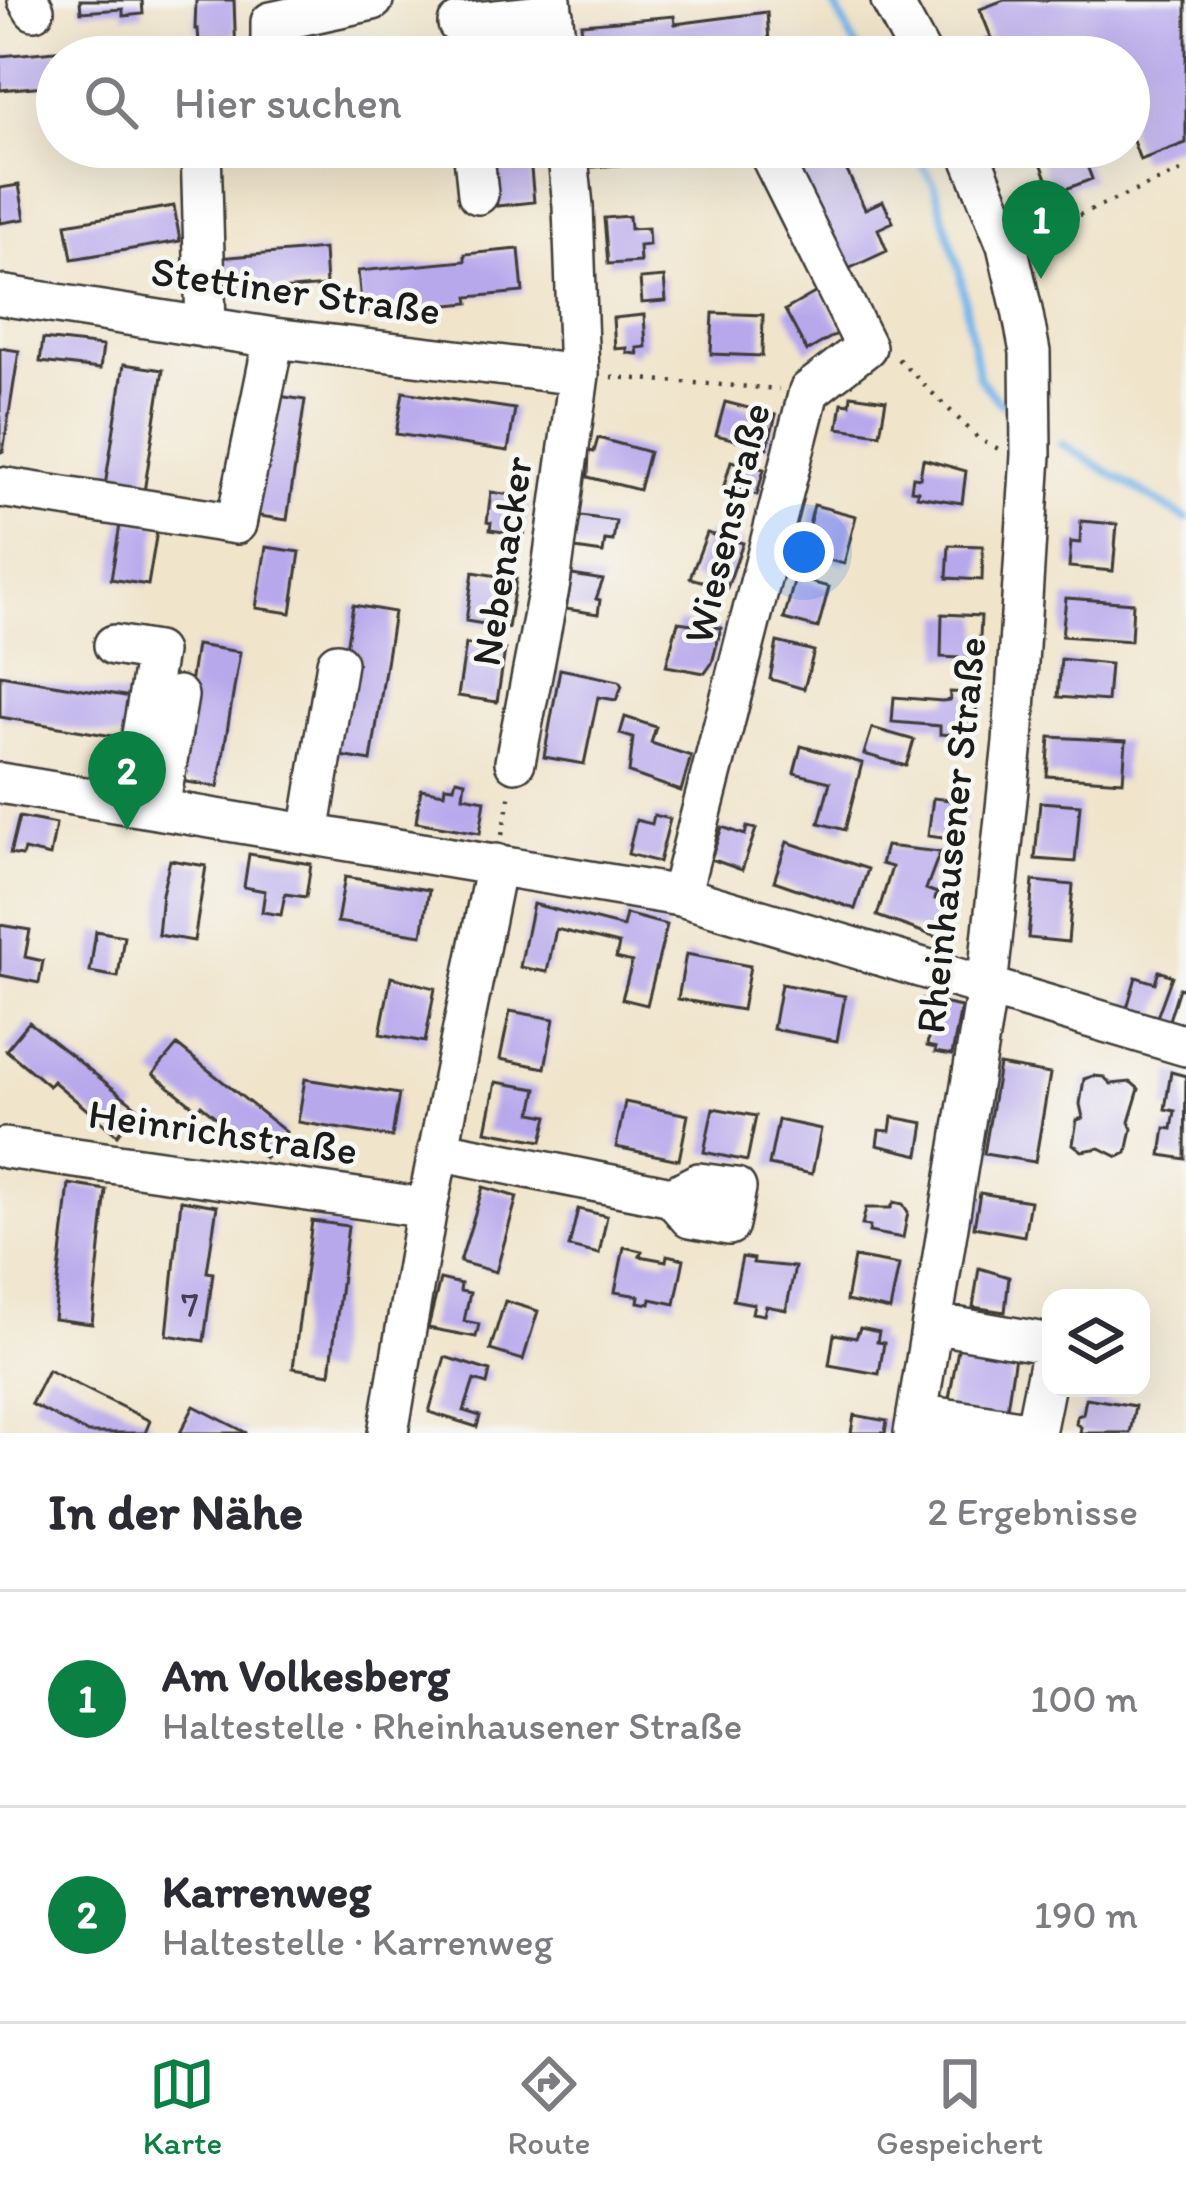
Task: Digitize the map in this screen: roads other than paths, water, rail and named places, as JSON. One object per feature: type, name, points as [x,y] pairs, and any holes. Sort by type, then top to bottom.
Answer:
[{"type":"street","points":[[271,36],[271,22],[373,0]]},
{"type":"street","points":[[891,0],[911,36]]},
{"type":"street","points":[[458,25],[552,7]]},
{"type":"street","points":[[202,168],[206,328]]},
{"type":"street","points":[[475,168],[478,194]]},
{"type":"street","name":"Nebenacker","points":[[515,761],[550,583],[579,375],[569,168]]},
{"type":"street","name":"Wiesenstraße","points":[[680,896],[809,391],[866,347],[776,168]]},
{"type":"street","name":"Rheinhausener Straße","points":[[916,1424],[987,988],[1012,742],[1031,454],[1030,352],[1007,244],[976,168]]},
{"type":"street","name":"Stettiner Straße","points":[[0,296],[274,338],[579,375]]},
{"type":"street","points":[[0,488],[236,524],[274,338]]},
{"type":"street","points":[[114,645],[156,652],[145,807]]},
{"type":"street","points":[[309,834],[337,663]]},
{"type":"street","points":[[145,807],[178,696]]},
{"type":"street","points":[[0,783],[680,896],[1186,1046]]},
{"type":"street","points":[[388,1433],[438,1150],[496,864]]},
{"type":"street","name":"Heinrichstraße","points":[[5,1148],[427,1208]]},
{"type":"street","points":[[438,1150],[672,1197]]},
{"type":"street","points":[[916,1424],[1032,1432],[1050,1359],[1039,1342],[932,1323]]},
{"type":"waterway","points":[[832,0],[850,36]]},
{"type":"waterway","points":[[924,168],[934,184],[960,273],[979,378],[1001,404]]},
{"type":"waterway","points":[[1062,444],[1186,519]]},
{"type":"place","name":"Am Volkesberg","points":[[1041,279]]},
{"type":"place","name":"Karrenweg","points":[[127,830]]}]
